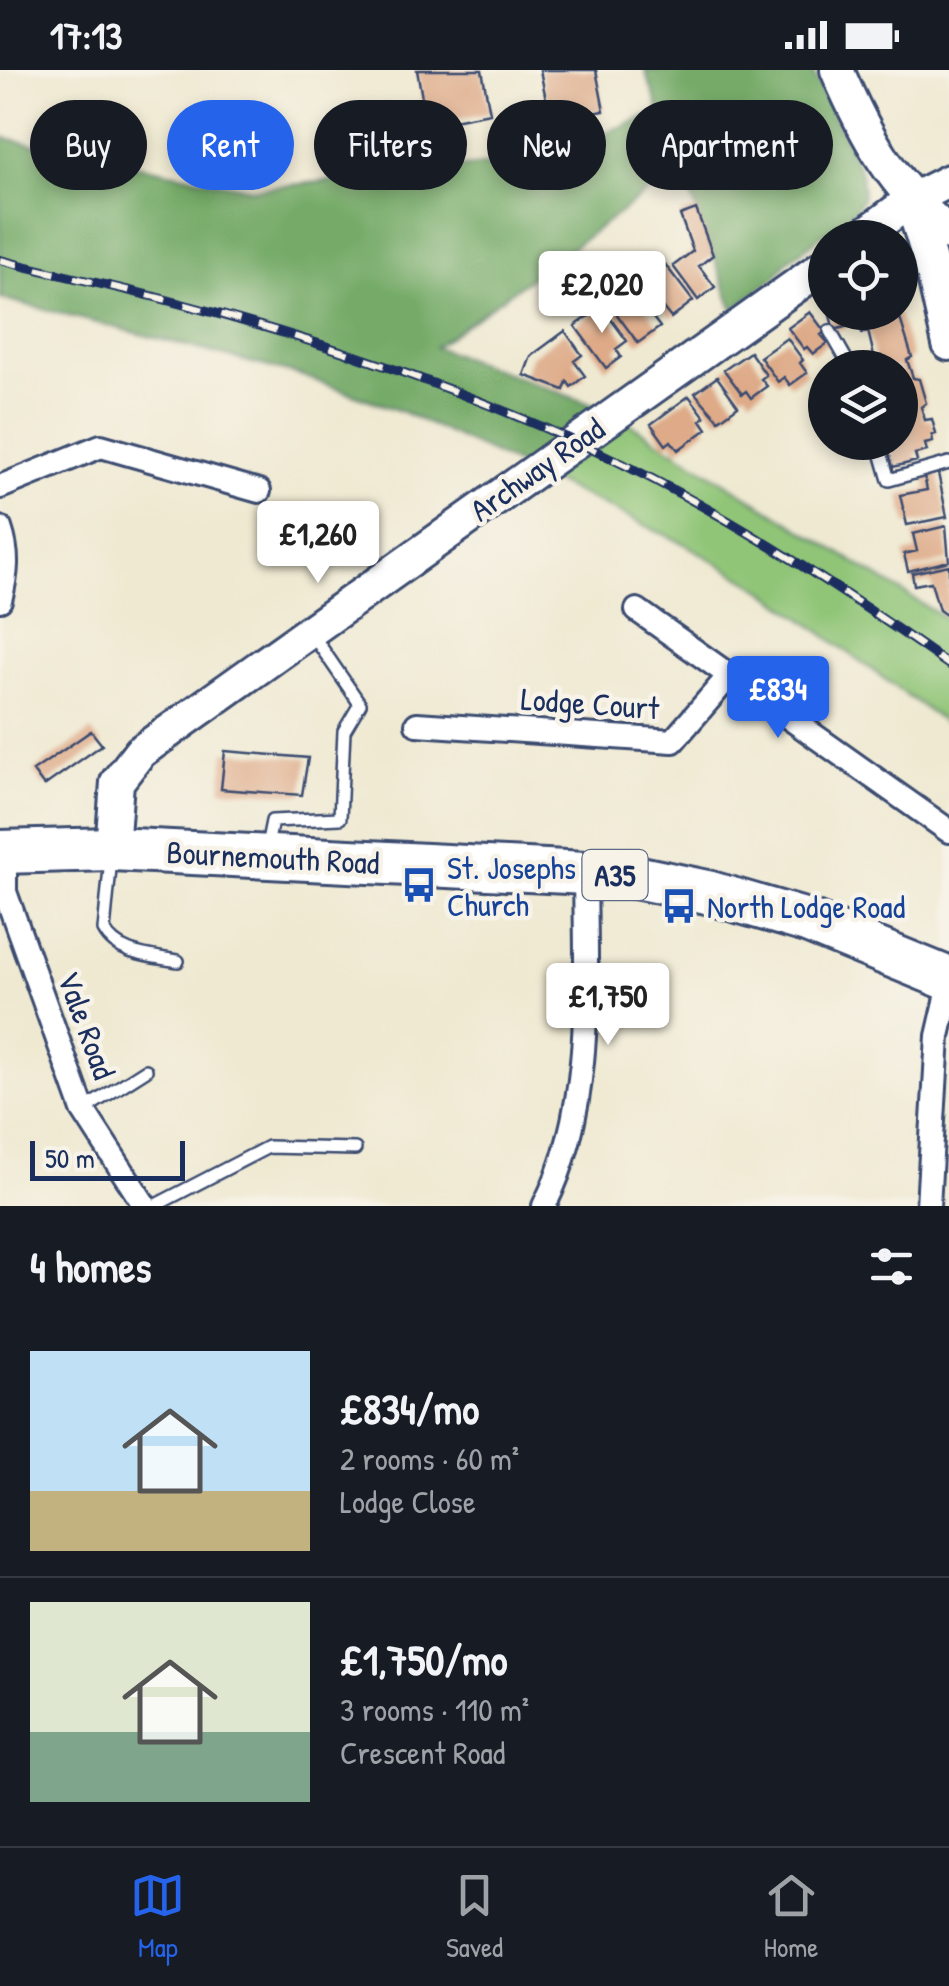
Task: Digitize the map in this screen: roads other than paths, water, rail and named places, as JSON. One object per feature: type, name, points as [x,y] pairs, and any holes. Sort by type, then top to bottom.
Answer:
[{"type":"highway","name":"Bournemouth Road","points":[[3,873],[112,849],[626,875],[707,892],[807,921],[949,979]]},
{"type":"street","points":[[837,70],[858,121],[911,200],[949,234]]},
{"type":"street","points":[[884,220],[911,200],[949,181]]},
{"type":"street","points":[[911,200],[949,344]]},
{"type":"street","points":[[918,262],[933,272]]},
{"type":"street","name":"Archway Road","points":[[112,849],[116,782],[132,760],[808,277]]},
{"type":"street","points":[[0,486],[101,446],[259,491]]},
{"type":"street","points":[[0,528],[8,570],[0,600]]},
{"type":"street","points":[[636,610],[949,830]]},
{"type":"street","name":"Lodge Court","points":[[417,724],[673,741],[730,675]]},
{"type":"street","name":"Vale Road","points":[[3,873],[83,1110],[145,1206]]},
{"type":"street","points":[[544,1206],[569,1135],[579,1078],[588,981],[585,873]]},
{"type":"street","points":[[928,1206],[938,1036],[949,988]]},
{"type":"lane","points":[[830,331],[841,350]]},
{"type":"lane","points":[[884,460],[890,480],[949,463]]},
{"type":"lane","points":[[265,856],[272,821],[340,818],[344,731],[360,704],[309,631]]},
{"type":"lane","points":[[112,849],[104,930],[108,938],[130,952],[178,961]]},
{"type":"lane","points":[[83,1110],[146,1070]]},
{"type":"lane","points":[[154,1206],[268,1147],[355,1150]]},
{"type":"railway","points":[[0,260],[270,329],[430,382],[534,424],[633,469],[727,520],[949,665]]},
{"type":"place","name":"St. Josephs Church","points":[[419,885]]},
{"type":"place","name":"North Lodge Road","points":[[679,906]]}]
